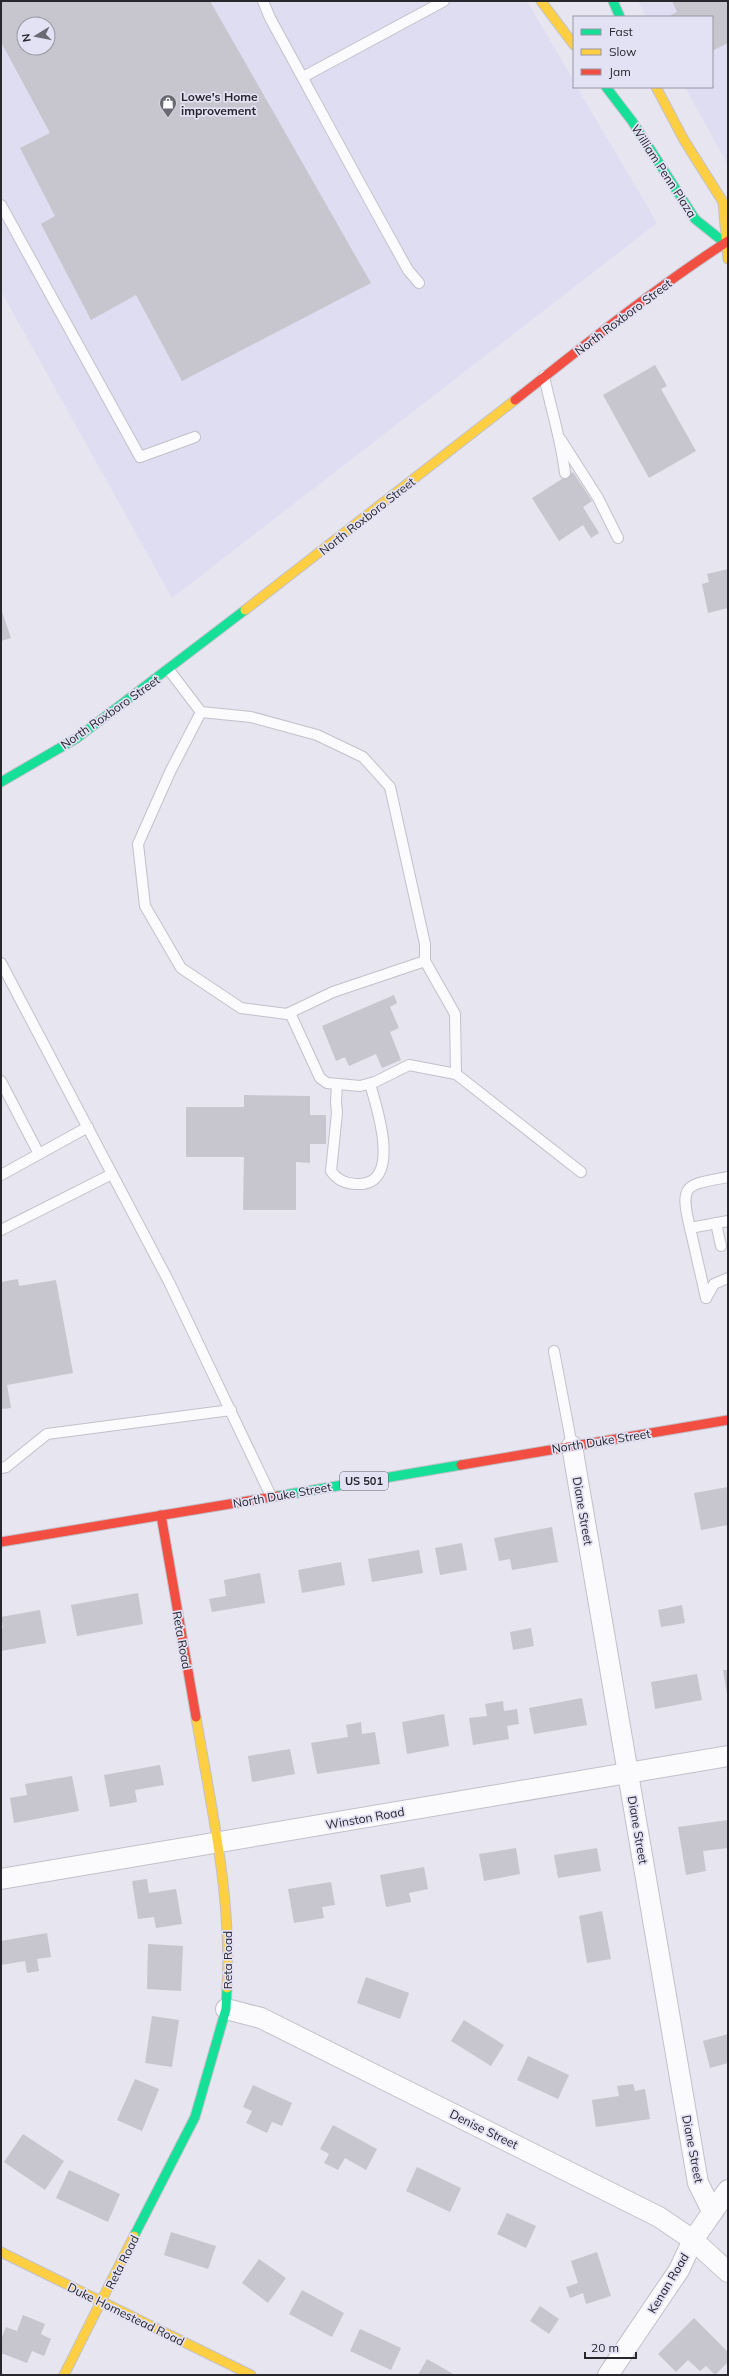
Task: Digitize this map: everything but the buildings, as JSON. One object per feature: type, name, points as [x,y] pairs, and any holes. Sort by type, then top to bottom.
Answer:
[{"type":"main road","points":[[541,1],[573,44]]},
{"type":"main road","points":[[613,1],[620,16]]},
{"type":"main road","name":"William Penn Plaza","points":[[607,88],[632,121],[695,219],[727,242]]},
{"type":"main road","points":[[657,88],[684,140],[724,202],[728,259]]},
{"type":"main road","name":"North Roxboro Street","points":[[1,782],[77,738],[169,670],[544,376],[690,266],[727,242]]},
{"type":"main road","name":"North Duke Street","points":[[1,1542],[728,1420]]},
{"type":"main road","name":"Reta Road","points":[[64,2375],[194,2117],[218,2042],[226,2009],[229,1948],[225,1888],[161,1515]]},
{"type":"main road","name":"Duke Homestead Road","points":[[1,2252],[251,2375]]},
{"type":"street","name":"Diane Street","points":[[572,1446],[698,2183],[712,2211]]},
{"type":"street","name":"Winston Road","points":[[1,1879],[728,1756]]},
{"type":"street","name":"Denise Street","points":[[226,2009],[251,2014],[276,2026],[659,2217],[693,2240],[728,2272]]},
{"type":"street","name":"Kenan Road","points":[[608,2375],[679,2270],[693,2240],[728,2190]]},
{"type":"lane","points":[[263,1],[270,18],[408,270],[419,283]]},
{"type":"lane","points":[[303,78],[444,1]]},
{"type":"lane","points":[[1,205],[140,457],[195,437]]},
{"type":"lane","points":[[544,376],[550,406],[561,440],[565,473]]},
{"type":"lane","points":[[561,440],[598,498],[618,538]]},
{"type":"lane","points":[[169,670],[201,712],[251,717],[318,735],[363,757],[390,787],[426,944],[425,960],[455,1014],[456,1074]]},
{"type":"lane","points":[[201,712],[170,772],[138,844],[145,906],[181,968],[241,1008],[287,1014],[333,992],[425,960]]},
{"type":"lane","points":[[1,963],[169,1282],[271,1496]]},
{"type":"lane","points":[[290,1013],[320,1078],[327,1083],[360,1086],[370,1084],[409,1066],[456,1074],[581,1172]]},
{"type":"lane","points":[[1,1081],[39,1154]]},
{"type":"lane","points":[[337,1084],[336,1102],[338,1113],[331,1171],[336,1178],[348,1183],[358,1184],[373,1180],[378,1176],[383,1163],[384,1151],[380,1119],[370,1084]]},
{"type":"lane","points":[[1,1175],[88,1127]]},
{"type":"lane","points":[[1,1230],[112,1174]]},
{"type":"lane","points":[[727,1275],[714,1284],[706,1298],[683,1202],[684,1196],[691,1187],[698,1182],[728,1177]]},
{"type":"lane","points":[[690,1228],[728,1221]]},
{"type":"lane","points":[[716,1223],[721,1246]]},
{"type":"lane","points":[[554,1351],[572,1446]]},
{"type":"lane","points":[[1,1468],[6,1467],[47,1434],[230,1410]]},
{"type":"shaded area","points":[[1,1],[527,1],[573,79],[573,88],[578,88],[657,223],[172,598],[1,291]]},
{"type":"shaded area","points":[[638,1],[728,1],[728,165],[686,88],[713,88],[713,16],[646,16]]},
{"type":"traffic: fast","points":[[613,1],[620,16]]},
{"type":"traffic: fast","points":[[607,88],[632,121],[695,219],[725,243]]},
{"type":"traffic: fast","points":[[1,782],[77,738],[245,610]]},
{"type":"traffic: fast","points":[[278,1496],[461,1465]]},
{"type":"traffic: fast","points":[[134,2236],[195,2117],[226,2009],[227,1988]]},
{"type":"traffic: slow","points":[[541,1],[573,44]]},
{"type":"traffic: slow","points":[[657,88],[684,140],[723,202],[728,259]]},
{"type":"traffic: slow","points":[[245,610],[515,400]]},
{"type":"traffic: slow","points":[[196,1717],[214,1818],[223,1886],[228,1954],[227,1988]]},
{"type":"traffic: slow","points":[[64,2375],[134,2236]]},
{"type":"traffic: slow","points":[[1,2252],[251,2375]]},
{"type":"traffic: jam","points":[[515,400],[673,278],[728,241]]},
{"type":"traffic: jam","points":[[461,1465],[728,1420]]},
{"type":"traffic: jam","points":[[1,1542],[278,1496]]},
{"type":"traffic: jam","points":[[161,1515],[196,1717]]},
{"type":"place","name":"Lowe's Home improvement","points":[[168,118]]}]
